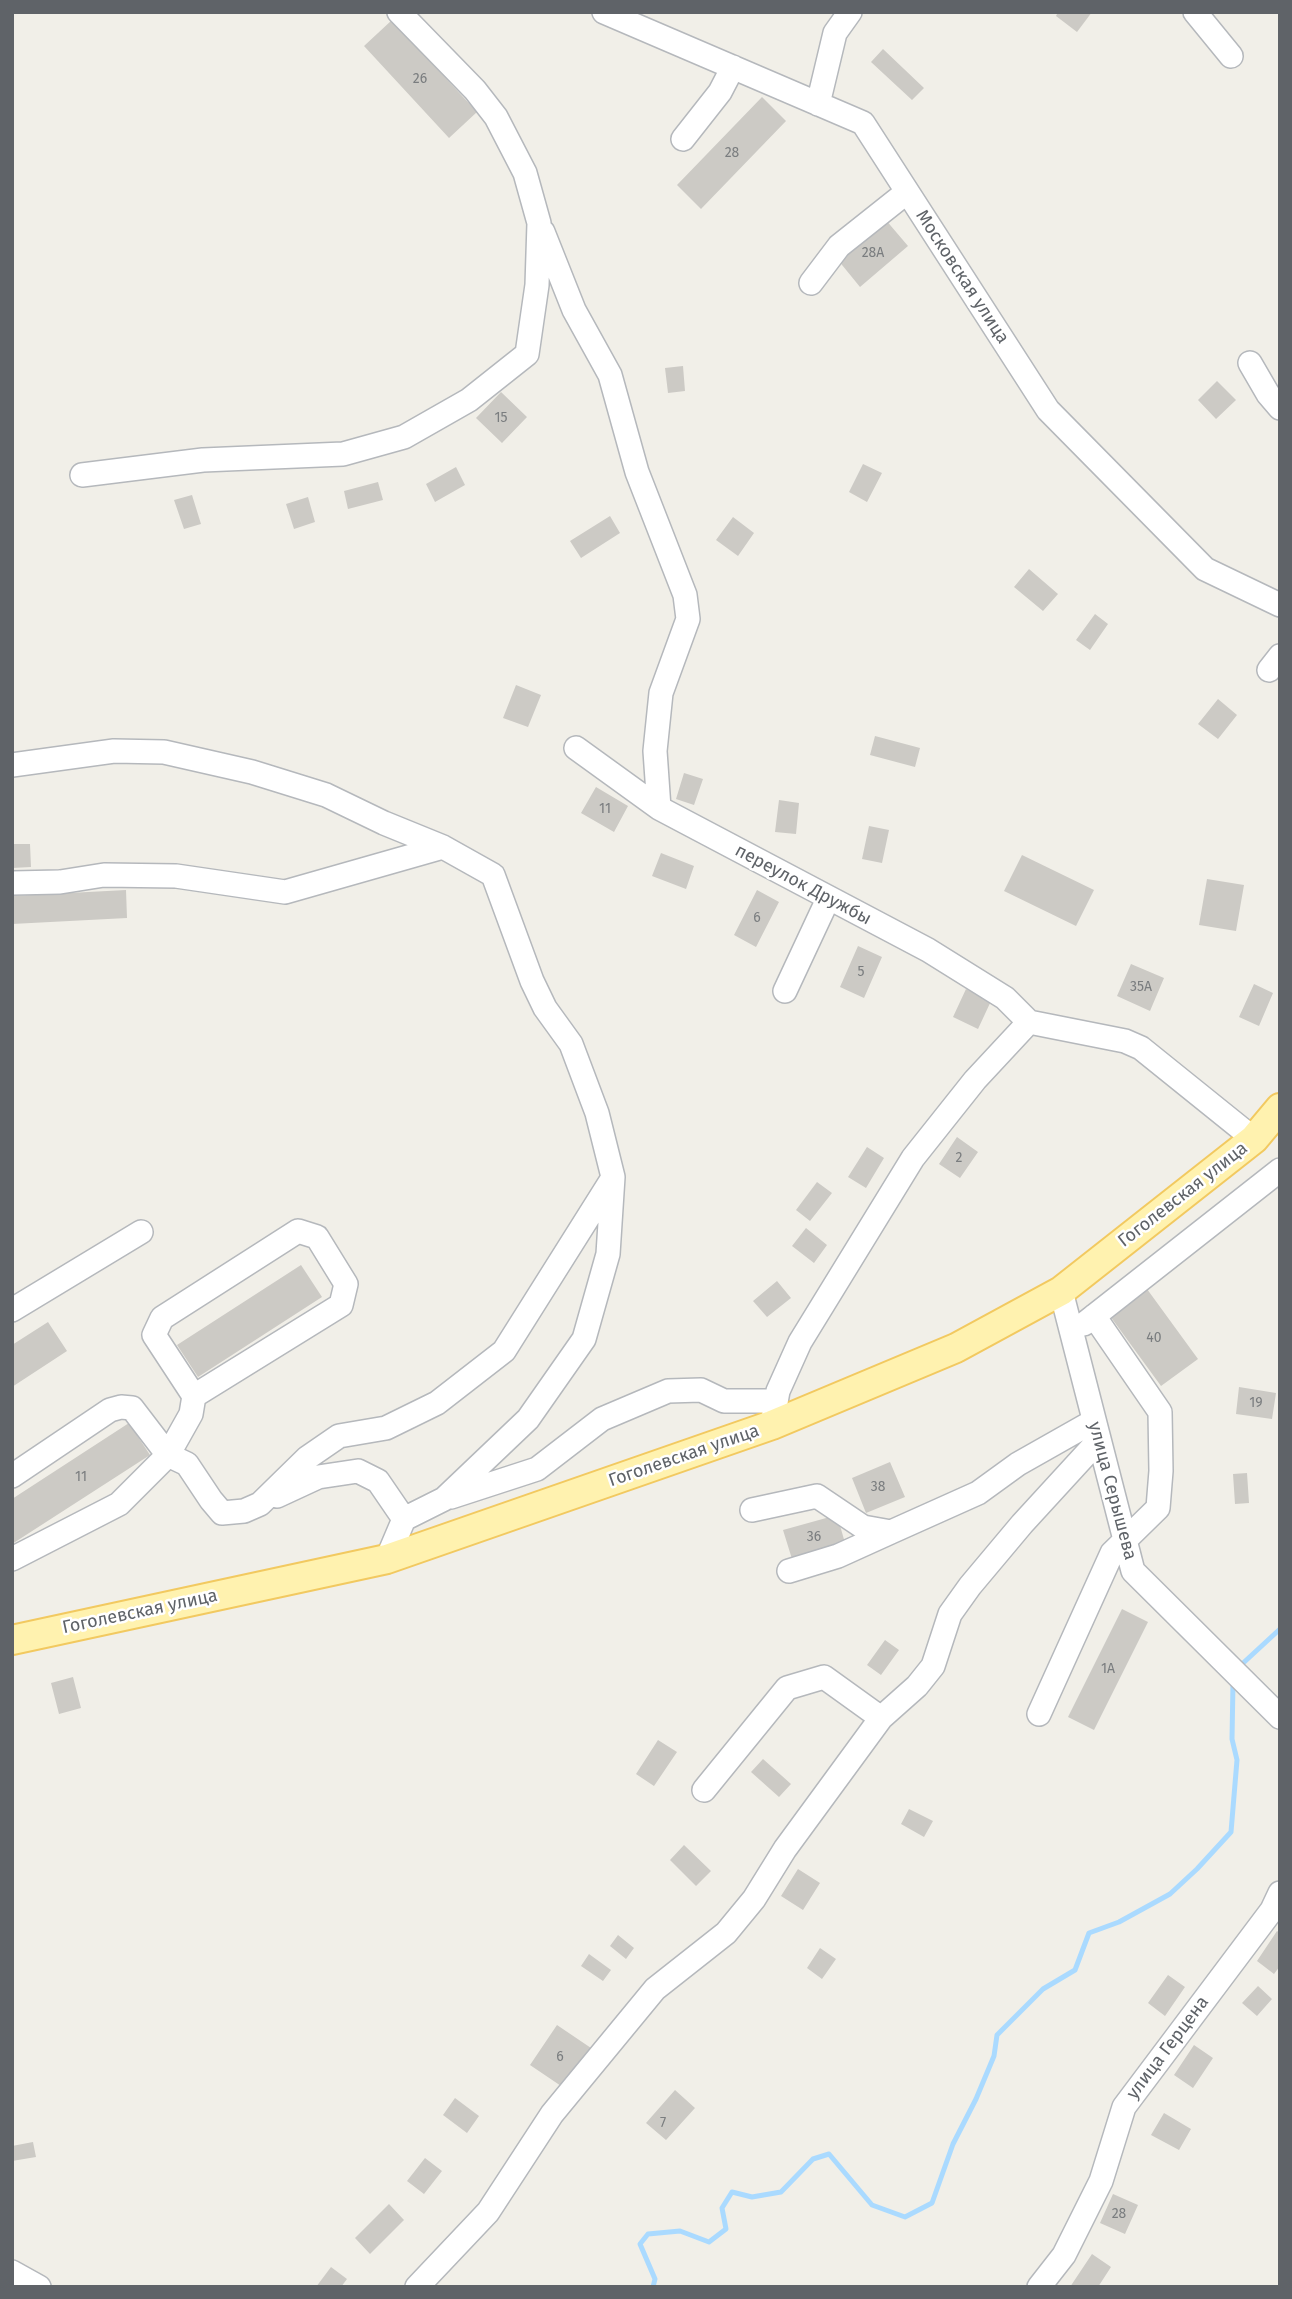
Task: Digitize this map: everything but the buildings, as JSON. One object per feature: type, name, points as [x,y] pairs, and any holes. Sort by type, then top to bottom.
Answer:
[{"type":"main road","name":"Гоголевская улица","points":[[12,1640],[387,1559],[774,1413],[956,1348],[1061,1291],[1254,1139],[1280,1108]]},
{"type":"street","points":[[399,12],[475,90],[496,117],[524,173],[540,223],[574,310],[611,375],[637,472],[685,595],[688,619],[661,693],[655,751],[659,808]]},
{"type":"street","name":"Московская улица","points":[[604,12],[863,123],[1048,411],[1205,569],[1280,605]]},
{"type":"street","points":[[818,104],[835,33],[850,12]]},
{"type":"street","points":[[1195,12],[1231,56]]},
{"type":"street","points":[[683,139],[720,92],[733,67]]},
{"type":"street","points":[[811,283],[839,246],[907,192]]},
{"type":"street","points":[[82,475],[203,460],[343,454],[404,437],[469,400],[527,354],[537,285],[540,223]]},
{"type":"street","points":[[1250,363],[1268,394],[1280,408]]},
{"type":"street","name":"переулок Дружбы","points":[[576,748],[659,808],[928,950],[1005,998],[1029,1022]]},
{"type":"street","points":[[12,765],[114,751],[164,752],[251,772],[326,795],[443,847],[493,876],[532,981],[545,1008],[571,1044],[597,1113],[613,1177],[608,1254],[584,1339],[528,1419],[444,1499]]},
{"type":"street","points":[[12,883],[60,882],[104,875],[176,876],[285,892],[443,847]]},
{"type":"street","points":[[785,991],[828,899]]},
{"type":"street","points":[[387,1559],[404,1519],[444,1499],[537,1469],[602,1419],[668,1391],[701,1390],[724,1401],[774,1413],[800,1342],[913,1158],[975,1080],[1029,1022],[1125,1041],[1141,1048],[1254,1139]]},
{"type":"street","points":[[1072,1333],[1280,1170]]},
{"type":"street","points":[[260,1504],[307,1458],[339,1436],[386,1428],[437,1403],[504,1351],[613,1177]]},
{"type":"street","points":[[12,1559],[119,1504],[168,1455],[191,1414],[194,1395],[154,1335],[162,1318],[298,1231],[317,1237],[346,1284],[341,1305],[194,1395]]},
{"type":"street","points":[[12,1310],[141,1233]]},
{"type":"street","name":"улица Серышева","points":[[1061,1291],[1133,1572],[1280,1717]]},
{"type":"street","points":[[1040,1714],[1112,1553],[1158,1508],[1161,1471],[1160,1412],[1094,1316]]},
{"type":"street","points":[[12,1476],[110,1410],[132,1408],[168,1455],[187,1464],[222,1513],[244,1511],[318,1477],[358,1471],[378,1481],[404,1519]]},
{"type":"street","points":[[789,1571],[838,1556],[978,1493],[1018,1464],[1097,1430]]},
{"type":"street","points":[[417,2287],[488,2212],[552,2114],[655,1989],[726,1933],[754,1899],[785,1849],[881,1718],[917,1686],[933,1666],[950,1614],[970,1586],[1097,1430]]},
{"type":"street","points":[[752,1510],[817,1496],[863,1527],[891,1532]]},
{"type":"street","points":[[704,1790],[787,1688],[824,1677],[881,1718]]},
{"type":"street","name":"улица Герцена","points":[[1039,2287],[1064,2255],[1101,2181],[1124,2107],[1272,1910],[1280,1894]]},
{"type":"street","points":[[12,2272],[39,2287]]},
{"type":"waterway","points":[[1241,1665],[1280,1629]]},
{"type":"waterway","points":[[653,2287],[655,2279],[640,2244],[648,2234],[680,2231],[709,2242],[726,2229],[722,2208],[732,2192],[752,2197],[781,2192],[813,2159],[829,2154],[872,2205],[905,2217],[932,2203],[953,2144],[994,2056],[997,2035],[1043,1989],[1075,1970],[1089,1933],[1119,1922],[1170,1894],[1231,1832],[1237,1760],[1232,1739],[1233,1683]]}]
